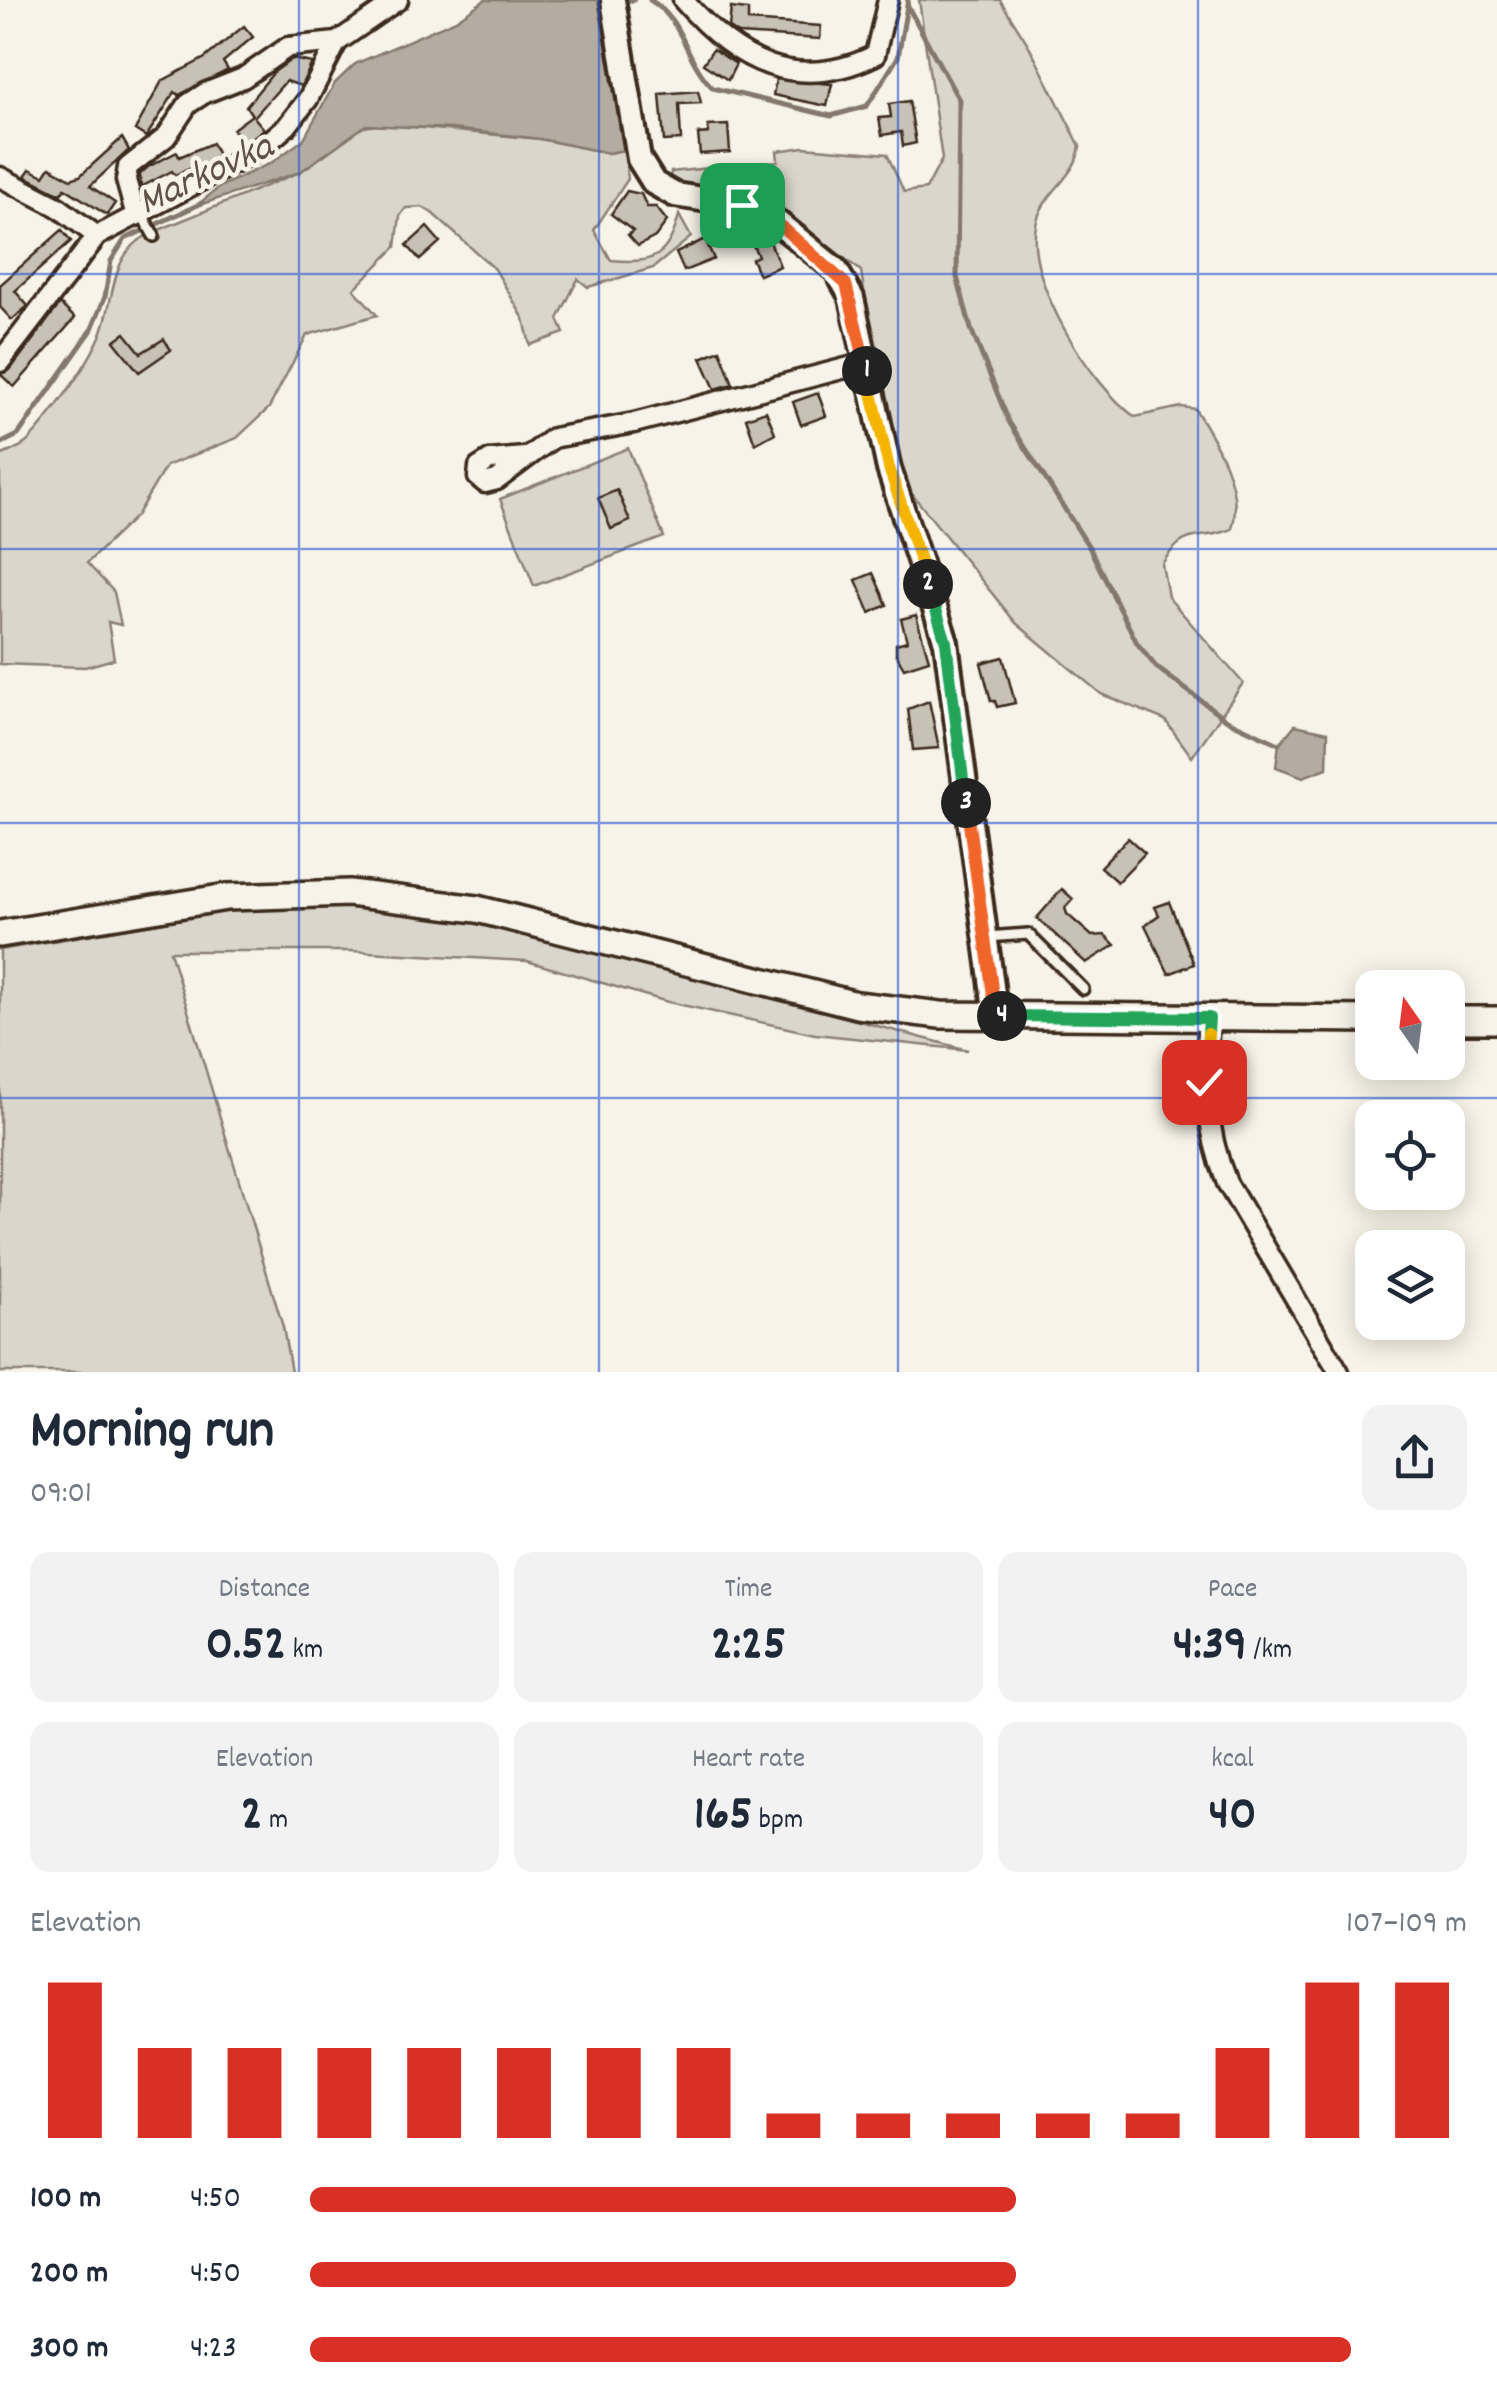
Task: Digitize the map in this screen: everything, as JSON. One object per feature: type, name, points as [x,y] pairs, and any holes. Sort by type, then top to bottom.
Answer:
[{"type":"main road","points":[[0,934],[227,897],[349,893],[407,897],[477,909],[858,1005],[996,1016],[1355,1020]]},
{"type":"main road","points":[[1465,1020],[1497,1020]]},
{"type":"street","points":[[142,217],[126,180],[128,166],[166,137],[188,104],[224,83],[243,78],[288,47],[337,42],[398,0]]},
{"type":"street","points":[[613,0],[639,160],[654,182],[675,195],[742,205],[772,218],[836,270],[852,298],[889,468],[946,642],[996,1016]]},
{"type":"street","points":[[683,0],[716,36],[757,61],[824,74],[874,55],[888,0]]},
{"type":"street","points":[[0,362],[97,236],[142,217],[222,172],[287,126],[308,100],[337,42]]},
{"type":"street","points":[[0,177],[58,207],[97,236]]},
{"type":"street","points":[[524,456],[569,433],[634,423],[865,363]]},
{"type":"street","points":[[1209,1018],[1204,1082],[1216,1155],[1227,1182],[1339,1372]]},
{"type":"lane","points":[[142,217],[154,236]]},
{"type":"lane","points":[[984,937],[1028,934],[1083,989]]},
{"type":"shaded area","points":[[485,0],[598,0],[624,150],[608,153],[540,139],[366,125],[300,172],[196,206],[221,186],[271,163],[303,140],[335,83],[355,64],[456,20]]},
{"type":"shaded area","points":[[919,0],[1000,0],[1028,44],[1080,146],[1072,168],[1045,203],[1036,225],[1035,248],[1051,302],[1081,357],[1118,402],[1135,417],[1181,407],[1195,409],[1226,466],[1234,498],[1232,529],[1186,539],[1162,564],[1168,597],[1243,683],[1192,757],[1165,720],[1101,694],[1016,623],[891,468],[861,271],[781,210],[757,199],[668,189],[671,172],[778,161],[777,151],[804,147],[887,154],[904,192],[926,189],[942,159]]},
{"type":"shaded area","points":[[381,124],[540,139],[608,153],[624,150],[628,179],[594,230],[611,260],[638,261],[657,255],[670,240],[679,215],[691,237],[653,268],[588,287],[578,279],[558,319],[564,333],[530,345],[524,319],[495,269],[432,213],[422,207],[406,208],[400,216],[396,247],[354,289],[377,315],[307,335],[269,408],[237,438],[166,466],[136,516],[87,563],[114,592],[121,625],[108,622],[114,659],[85,667],[0,664],[0,456],[27,442],[78,375],[101,334],[115,278],[126,254],[149,234],[300,172],[359,128]]},
{"type":"shaded area","points":[[628,448],[664,537],[534,586],[500,499]]},
{"type":"shaded area","points":[[1295,725],[1328,732],[1327,768],[1303,777],[1276,767],[1279,744]]},
{"type":"shaded area","points":[[323,904],[424,911],[535,935],[968,1050],[815,1034],[668,1002],[527,961],[351,951],[170,951],[283,1327],[291,1372],[0,1372],[0,950],[233,910]]},
{"type":"building","points":[[731,8],[748,10],[748,21],[821,26],[820,39],[738,34],[729,28]]},
{"type":"building","points":[[244,26],[253,37],[223,62],[228,70],[179,95],[175,92],[146,137],[135,130],[162,81],[205,58]]},
{"type":"building","points":[[713,49],[736,64],[728,80],[703,64]]},
{"type":"building","points":[[292,59],[312,63],[301,86],[286,81],[254,117],[264,129],[244,144],[233,129],[252,115],[246,106],[274,72]]},
{"type":"building","points":[[776,79],[832,84],[827,106],[773,95]]},
{"type":"building","points":[[698,91],[701,103],[679,104],[681,140],[664,141],[660,94]]},
{"type":"building","points":[[909,101],[916,143],[903,146],[901,132],[882,135],[879,118],[891,117],[889,104]]},
{"type":"building","points":[[728,125],[730,152],[700,154],[698,134],[709,133],[708,126]]},
{"type":"building","points":[[122,138],[129,150],[90,186],[115,203],[107,215],[65,188],[61,194],[25,176],[30,169],[44,176],[50,167],[71,179],[80,176]]},
{"type":"building","points":[[212,143],[219,157],[191,172],[189,169],[175,175],[172,171],[141,187],[140,174],[148,167],[177,152],[179,157]]},
{"type":"building","points":[[627,191],[641,194],[647,207],[656,207],[667,221],[655,237],[638,246],[628,235],[633,231],[611,214]]},
{"type":"building","points":[[743,224],[766,232],[780,266],[759,275],[752,259],[758,256]]},
{"type":"building","points":[[427,227],[440,242],[420,260],[407,245]]},
{"type":"building","points":[[62,230],[71,241],[15,291],[28,306],[12,320],[0,307],[0,285]]},
{"type":"building","points":[[705,239],[714,259],[684,271],[676,253]]},
{"type":"building","points":[[60,304],[75,318],[14,387],[0,374],[10,370]]},
{"type":"building","points":[[125,333],[141,353],[164,339],[171,350],[139,372],[114,341]]},
{"type":"building","points":[[720,350],[733,384],[715,389],[701,358]]},
{"type":"building","points":[[818,393],[826,416],[801,425],[793,402]]},
{"type":"building","points":[[766,411],[775,433],[755,444],[746,418]]},
{"type":"building","points":[[617,490],[630,521],[611,529],[598,498]]},
{"type":"building","points":[[873,573],[887,605],[870,613],[856,580]]},
{"type":"building","points":[[916,615],[929,660],[904,668],[896,654],[896,644],[907,641],[901,619]]},
{"type":"building","points":[[1003,657],[1015,703],[997,707],[991,701],[981,663]]},
{"type":"building","points":[[929,701],[939,748],[913,750],[908,709]]},
{"type":"building","points":[[1128,838],[1145,853],[1117,882],[1100,867]]},
{"type":"building","points":[[1062,889],[1073,899],[1065,908],[1067,914],[1092,936],[1105,935],[1115,945],[1086,963],[1037,918]]},
{"type":"building","points":[[1169,902],[1194,964],[1169,974],[1145,925],[1159,915],[1155,907]]},
{"type":"waterway","name":"Markovka","points":[[621,2],[634,0]]},
{"type":"waterway","name":"Markovka","points":[[650,0],[670,18],[713,88],[831,116],[867,106],[898,57],[908,0]]},
{"type":"waterway","points":[[907,5],[959,100],[957,277],[971,329],[1009,422],[1089,547],[1137,643],[1156,667],[1227,720],[1279,744]]},
{"type":"waterway","name":"Markovka","points":[[0,444],[18,435],[91,331],[105,297],[111,261],[125,239],[202,203]]},
{"type":"route","points":[[742,205],[772,218],[836,270],[852,298],[889,468],[946,642],[996,1016],[1209,1018],[1204,1082]]}]
